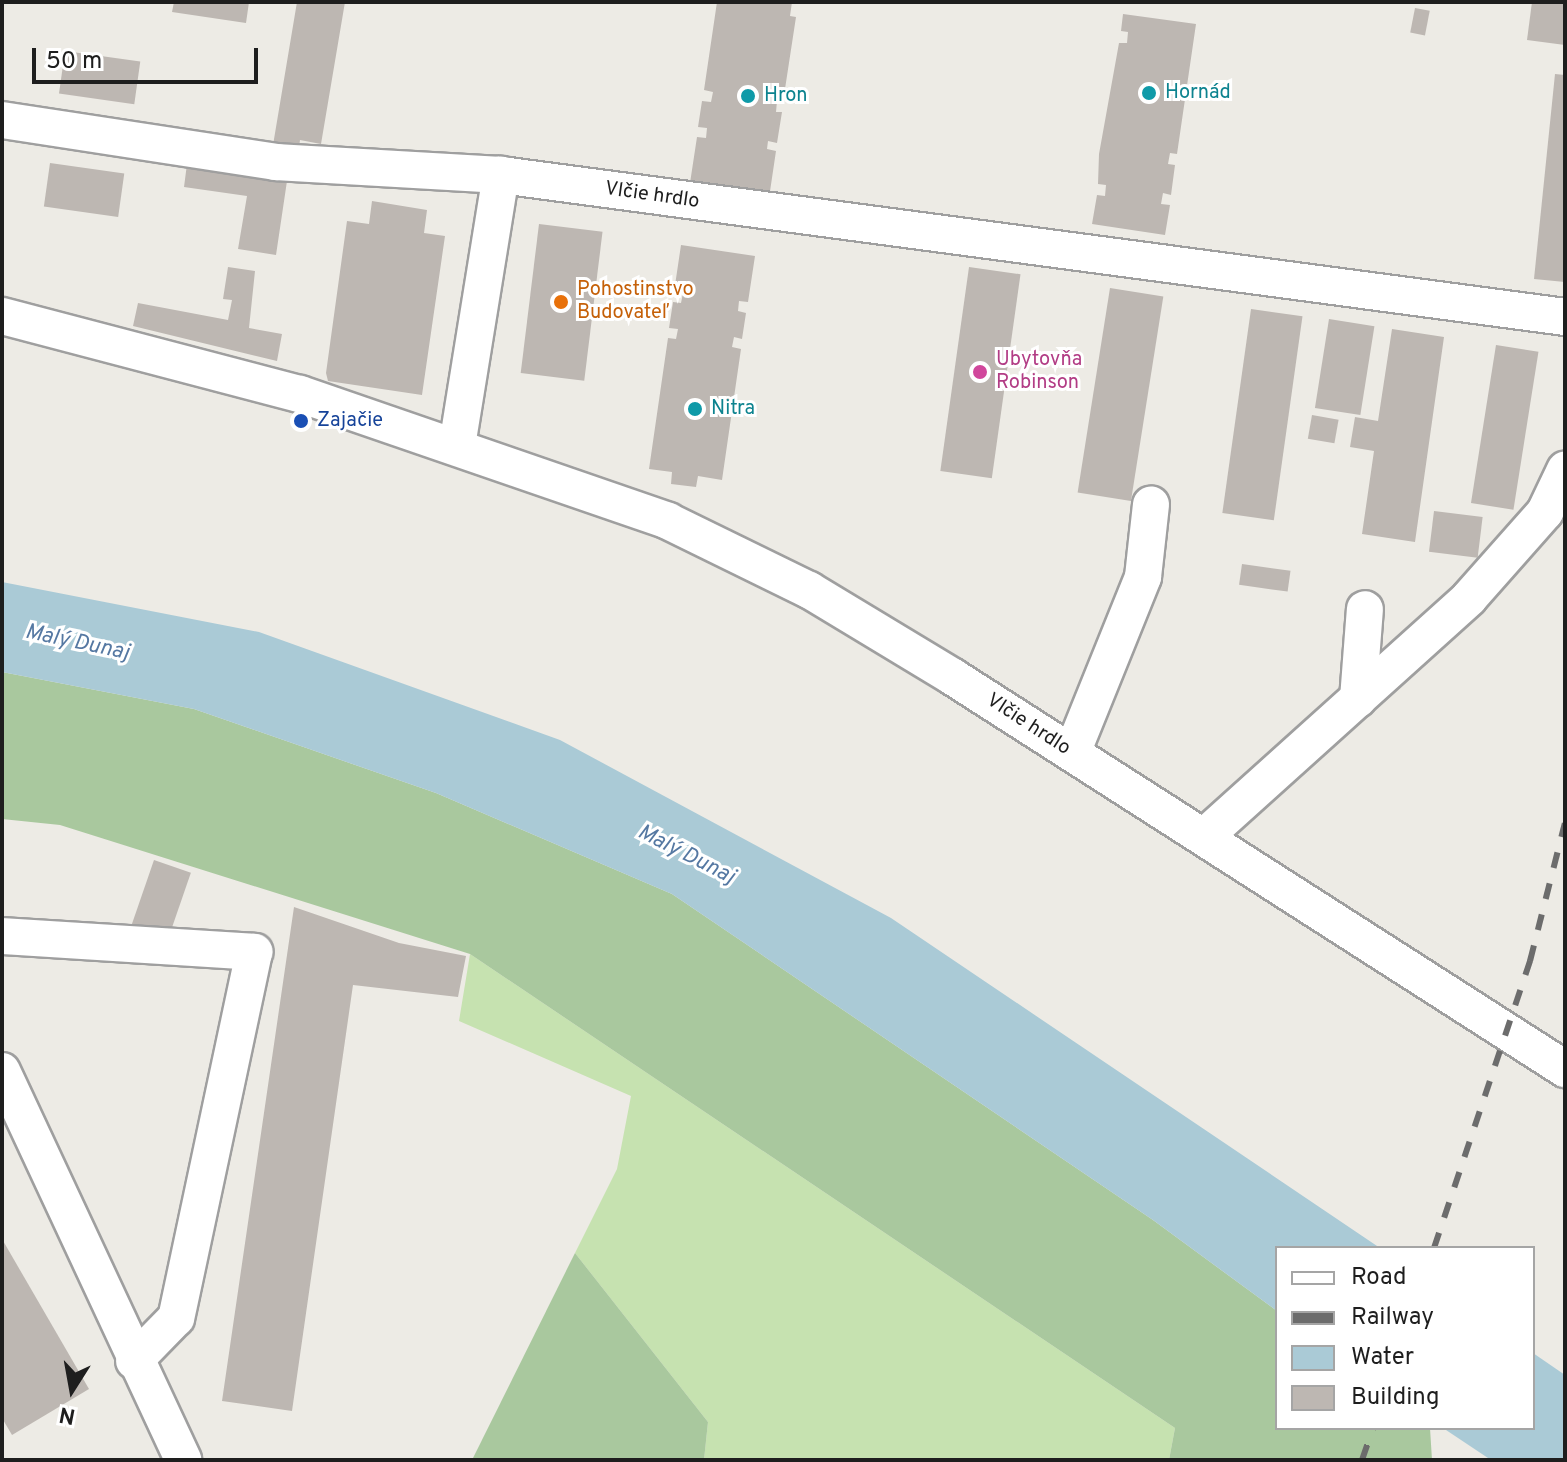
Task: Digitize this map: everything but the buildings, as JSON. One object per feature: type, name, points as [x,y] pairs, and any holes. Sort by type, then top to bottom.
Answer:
[{"type":"street","name":"Vlčie hrdlo","points":[[2,120],[340,169],[501,175],[1565,317]]},
{"type":"street","points":[[457,446],[501,175]]},
{"type":"street","name":"Vlčie hrdlo","points":[[2,316],[300,394],[668,521],[809,590],[1072,753],[1565,1069]]},
{"type":"street","points":[[1204,837],[1469,598],[1545,512],[1565,470]]},
{"type":"street","points":[[1072,753],[1143,577],[1151,504]]},
{"type":"street","points":[[1358,699],[1365,609]]},
{"type":"street","points":[[2,936],[254,952],[176,1318],[134,1361]]},
{"type":"street","points":[[2,1071],[134,1361],[183,1460]]},
{"type":"green space","points":[[2,672],[194,709],[436,793],[672,894],[1153,1220],[1275,1310],[1275,1430],[1430,1430],[1432,1460],[1169,1460],[1175,1428],[470,954],[60,825],[2,819]]},
{"type":"green space","points":[[470,954],[1175,1428],[1169,1460],[704,1460],[708,1422],[575,1253],[617,1169],[631,1096],[459,1021]]},
{"type":"green space","points":[[575,1253],[708,1422],[704,1460],[472,1460]]},
{"type":"water","name":"Malý Dunaj","points":[[2,582],[259,632],[560,740],[891,918],[1377,1246],[1275,1246],[1275,1310],[1153,1220],[672,894],[436,793],[194,709],[2,672]]},
{"type":"water","points":[[1535,1354],[1565,1375],[1565,1460],[1491,1460],[1446,1430],[1535,1430]]},
{"type":"railway","points":[[1435,1246],[1530,961],[1565,823]]},
{"type":"railway","points":[[1362,1460],[1372,1430]]},
{"type":"place","name":"Hornád","points":[[1149,93]]},
{"type":"place","name":"Hron","points":[[748,96]]},
{"type":"place","name":"Pohostinstvo Budovateľ","points":[[561,302]]},
{"type":"place","name":"Ubytovňa Robinson","points":[[980,372]]},
{"type":"place","name":"Nitra","points":[[695,409]]},
{"type":"place","name":"Zajačie","points":[[301,421]]}]
